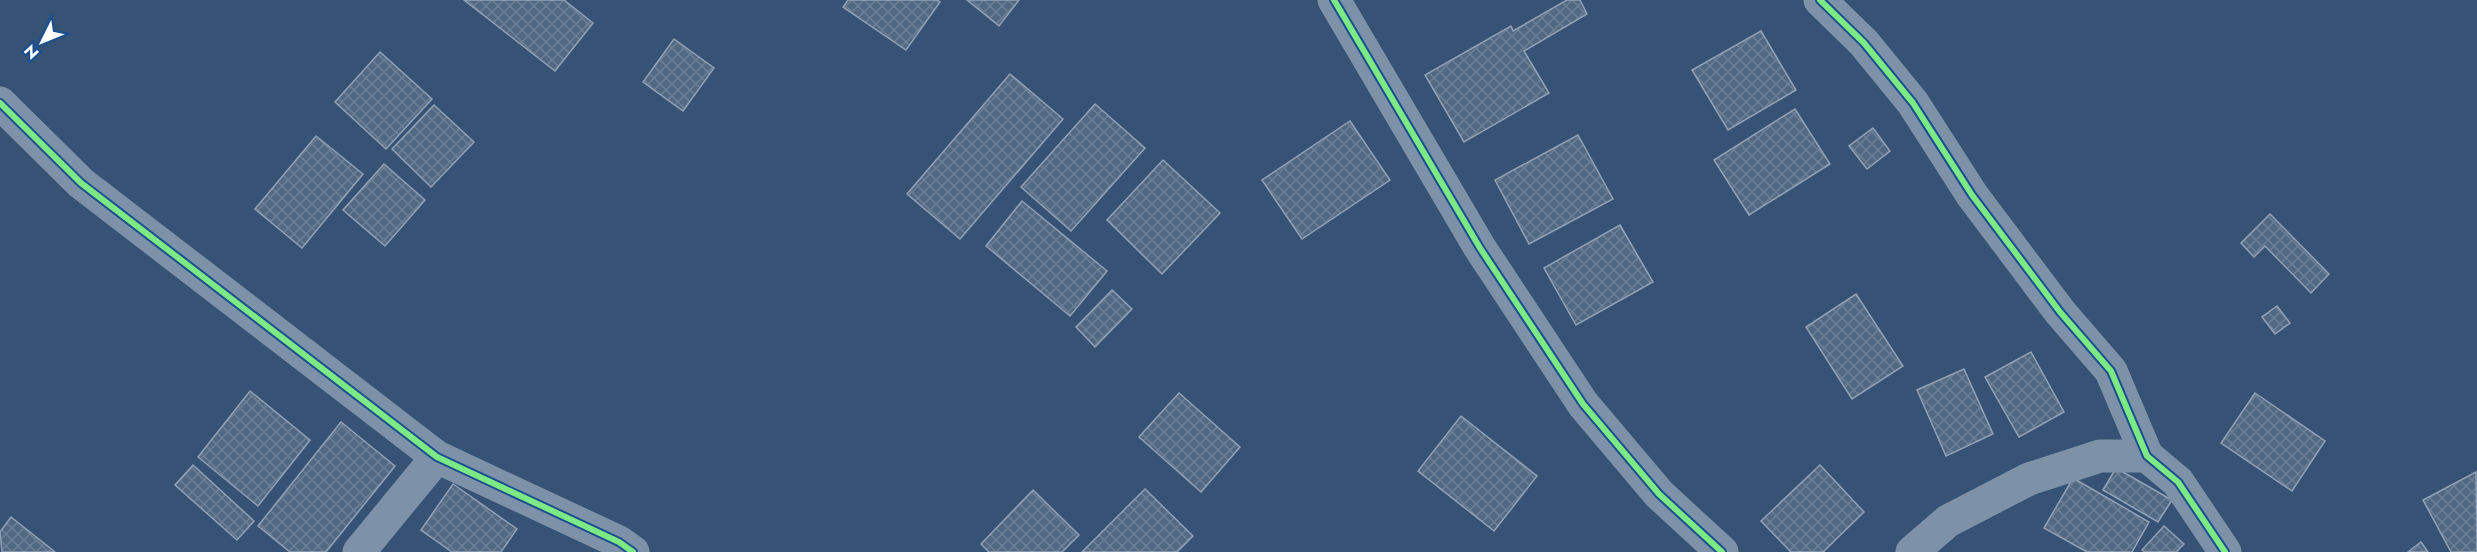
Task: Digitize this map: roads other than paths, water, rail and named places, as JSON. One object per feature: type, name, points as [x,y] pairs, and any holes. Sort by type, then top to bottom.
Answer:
[{"type":"street","points":[[1334,0],[1480,248],[1583,404],[1659,494],[1722,552]]},
{"type":"street","points":[[1820,0],[1864,43],[1913,103],[1972,195],[2060,312],[2111,371],[2147,456],[2178,482],[2224,552]]},
{"type":"street","points":[[0,103],[81,183],[437,457],[619,542],[633,552]]},
{"type":"street","points":[[1912,552],[1948,521],[2029,479],[2100,456],[2147,456]]},
{"type":"street","points":[[359,552],[437,457]]}]
